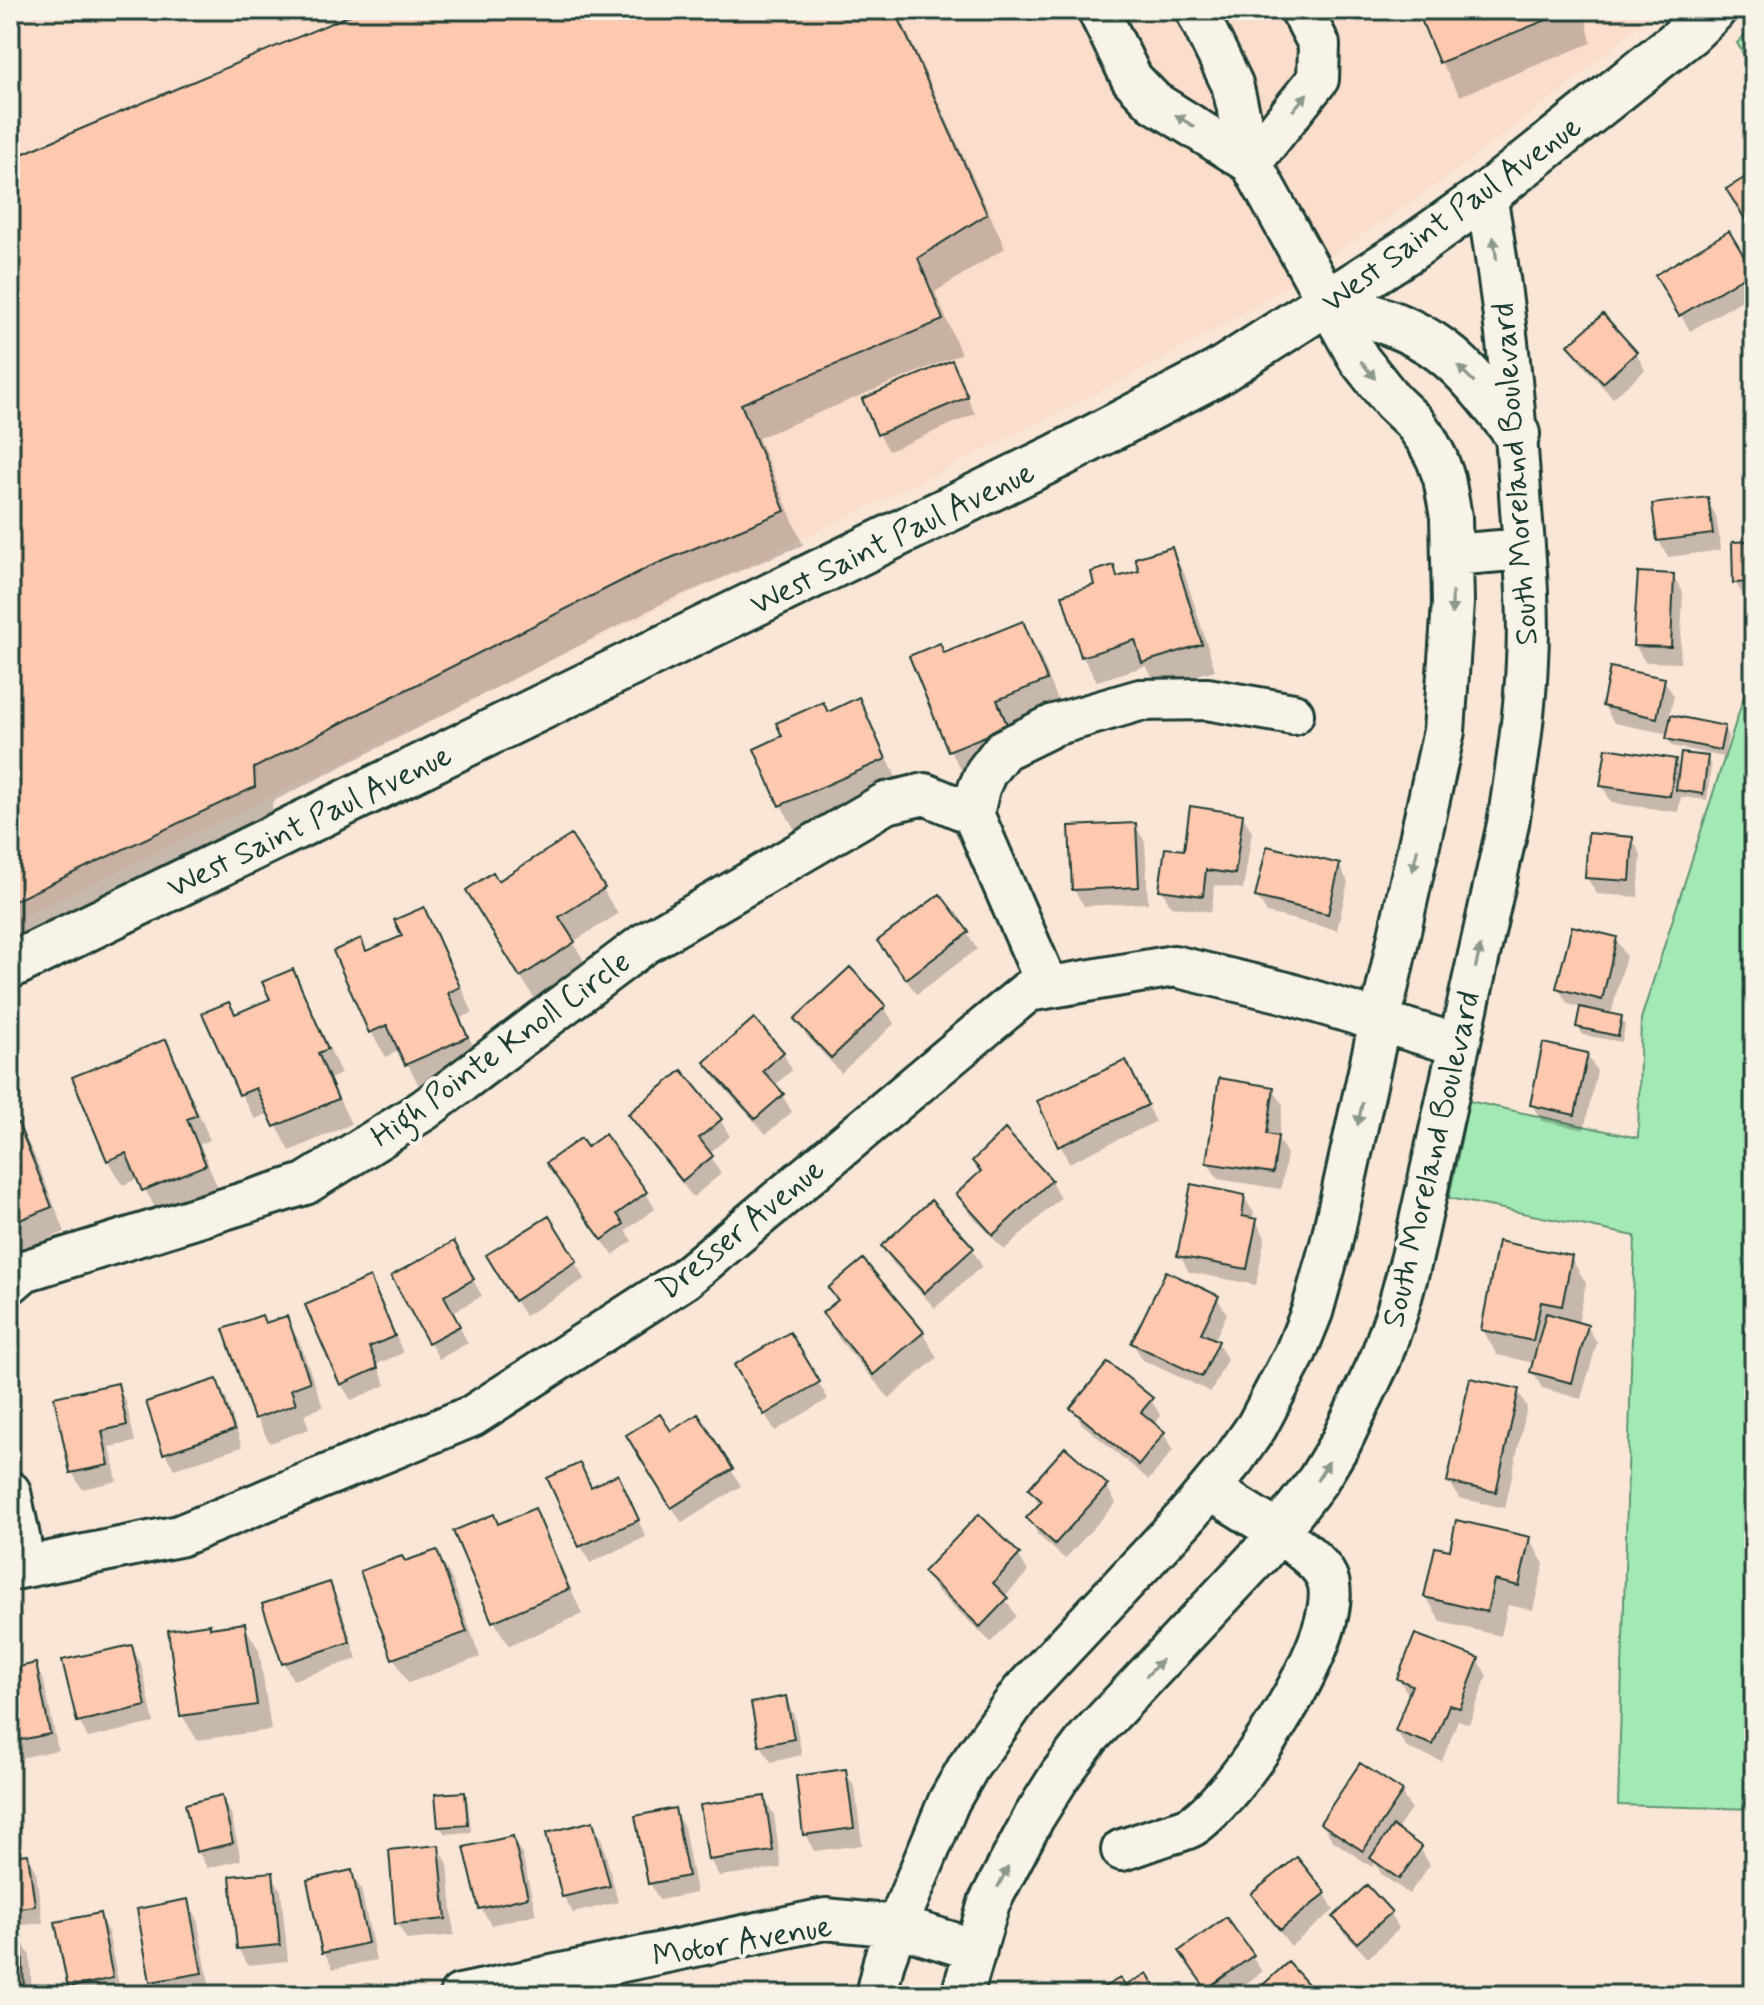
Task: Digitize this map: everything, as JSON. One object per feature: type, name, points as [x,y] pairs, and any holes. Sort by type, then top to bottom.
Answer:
[{"type":"main road","name":"West Saint Paul Avenue","points":[[10,966],[1058,456],[1217,373],[1407,251],[1486,195],[1677,43],[1713,10]]},
{"type":"main road","points":[[1328,303],[1387,321],[1441,350],[1473,380],[1517,434]]},
{"type":"street","points":[[1098,10],[1132,79],[1154,102],[1251,163]]},
{"type":"street","points":[[1196,10],[1232,84],[1251,163]]},
{"type":"street","points":[[1251,163],[1318,79],[1319,44],[1301,10]]},
{"type":"street","name":"South Moreland Boulevard","points":[[876,1995],[897,1926],[949,1801],[977,1754],[1022,1692],[1185,1518],[1234,1459],[1257,1426],[1295,1354],[1312,1312],[1331,1244],[1444,731],[1453,603],[1451,517],[1444,478],[1427,440],[1359,359],[1251,163]]},
{"type":"street","name":"South Moreland Boulevard","points":[[962,1995],[989,1903],[1034,1817],[1061,1774],[1089,1737],[1261,1554],[1318,1480],[1341,1442],[1380,1360],[1397,1312],[1412,1257],[1508,824],[1527,662],[1528,608],[1517,434],[1496,251],[1486,195]]},
{"type":"street","points":[[1452,555],[1524,549]]},
{"type":"street","points":[[1048,987],[973,814],[986,772],[1003,750],[1054,725],[1140,700],[1207,699],[1293,714]]},
{"type":"street","name":"High Pointe Knoll Circle","points":[[10,1283],[24,1271],[305,1184],[424,1110],[644,944],[886,803],[925,794],[973,814]]},
{"type":"street","name":"Dresser Avenue","points":[[18,1568],[179,1536],[472,1416],[684,1279],[1028,991],[1174,966],[1283,992],[1459,1045]]},
{"type":"street","points":[[1122,1850],[1190,1827],[1220,1802],[1273,1731],[1310,1663],[1324,1629],[1331,1599],[1325,1573],[1315,1561],[1277,1533],[1209,1489]]},
{"type":"street","points":[[10,1492],[18,1568]]},
{"type":"street","name":"Motor Avenue","points":[[460,1995],[825,1919],[897,1926],[976,1950]]},
{"type":"shaded area","points":[[43,10],[1657,10],[1562,91],[1435,186],[1263,302],[1150,366],[959,463],[10,923],[10,30]]},
{"type":"green space","points":[[1754,26],[1754,73],[1737,43]]},
{"type":"green space","points":[[1754,665],[1754,1809],[1618,1805],[1635,1236],[1449,1198],[1469,1101],[1638,1138],[1641,1019]]},
{"type":"building","points":[[362,10],[895,10],[987,214],[918,258],[943,320],[741,404],[785,511],[649,567],[380,703],[254,768],[255,787],[10,903],[10,159]]},
{"type":"building","points":[[1417,10],[1571,10],[1439,63]]},
{"type":"building","points":[[1754,172],[1754,233],[1726,189]]},
{"type":"building","points":[[1729,231],[1753,271],[1679,316],[1655,275]]},
{"type":"building","points":[[1603,314],[1637,352],[1603,383],[1568,345]]},
{"type":"building","points":[[952,360],[968,397],[877,435],[862,399]]},
{"type":"building","points":[[1708,497],[1713,534],[1657,541],[1652,504]]},
{"type":"building","points":[[1754,541],[1754,582],[1733,583],[1732,542]]},
{"type":"building","points":[[1172,547],[1202,644],[1142,663],[1135,640],[1081,657],[1062,595],[1094,585],[1091,572],[1114,565],[1117,577],[1139,571],[1135,558]]},
{"type":"building","points":[[1638,572],[1674,574],[1671,647],[1633,646]]},
{"type":"building","points":[[1023,621],[1047,680],[997,700],[1008,727],[948,751],[909,656],[940,643],[944,653]]},
{"type":"building","points":[[1610,667],[1665,678],[1657,718],[1602,706]]},
{"type":"building","points":[[859,697],[886,759],[779,806],[754,749],[782,736],[776,723],[823,702],[828,712]]},
{"type":"building","points":[[1671,715],[1725,726],[1720,750],[1666,739]]},
{"type":"building","points":[[1606,748],[1676,759],[1670,796],[1600,786]]},
{"type":"building","points":[[1681,753],[1708,756],[1703,794],[1676,790]]},
{"type":"building","points":[[1190,806],[1243,814],[1235,874],[1206,870],[1203,896],[1159,890],[1165,848],[1184,850]]},
{"type":"building","points":[[1136,823],[1139,887],[1072,890],[1069,826]]},
{"type":"building","points":[[1588,833],[1633,837],[1630,881],[1585,878]]},
{"type":"building","points":[[571,835],[605,888],[559,917],[575,942],[520,977],[466,890],[493,872],[498,881]]},
{"type":"building","points":[[1267,846],[1340,864],[1328,914],[1255,897]]},
{"type":"building","points":[[940,894],[969,932],[906,979],[877,941]]},
{"type":"building","points":[[424,907],[460,987],[448,993],[468,1037],[405,1065],[387,1025],[369,1033],[333,951],[361,938],[366,951],[402,936],[394,920]]},
{"type":"building","points":[[1572,926],[1617,937],[1602,1000],[1556,988]]},
{"type":"building","points":[[850,967],[886,1006],[831,1058],[794,1019]]},
{"type":"building","points":[[293,969],[328,1049],[318,1053],[338,1099],[274,1127],[256,1088],[239,1095],[202,1013],[229,1002],[235,1014],[270,999],[262,982]]},
{"type":"building","points":[[1580,1007],[1622,1016],[1618,1036],[1576,1027]]},
{"type":"building","points":[[754,1018],[784,1052],[763,1071],[784,1094],[755,1119],[704,1062]]},
{"type":"building","points":[[166,1039],[197,1115],[187,1119],[206,1165],[142,1191],[126,1153],[107,1161],[72,1077]]},
{"type":"building","points":[[1543,1043],[1588,1053],[1575,1115],[1530,1105]]},
{"type":"building","points":[[1126,1060],[1148,1105],[1058,1147],[1037,1101]]},
{"type":"building","points":[[682,1070],[722,1119],[699,1138],[713,1156],[682,1181],[628,1114]]},
{"type":"building","points":[[1219,1078],[1274,1087],[1267,1134],[1278,1136],[1273,1173],[1206,1163]]},
{"type":"building","points":[[18,1123],[52,1207],[10,1224],[10,1126]]},
{"type":"building","points":[[1005,1129],[1052,1180],[993,1235],[956,1194],[981,1171],[972,1161]]},
{"type":"building","points":[[605,1134],[647,1192],[617,1214],[624,1224],[602,1240],[546,1163],[581,1138],[587,1147]]},
{"type":"building","points":[[1191,1184],[1245,1195],[1242,1216],[1257,1219],[1247,1269],[1177,1256]]},
{"type":"building","points":[[931,1200],[974,1248],[924,1293],[881,1246]]},
{"type":"building","points":[[549,1216],[577,1261],[514,1301],[486,1255]]},
{"type":"building","points":[[454,1241],[474,1279],[444,1296],[460,1326],[428,1343],[391,1276]]},
{"type":"building","points":[[1498,1241],[1572,1256],[1562,1306],[1541,1302],[1533,1341],[1481,1330]]},
{"type":"building","points":[[863,1259],[924,1332],[873,1375],[822,1313],[838,1300],[828,1288]]},
{"type":"building","points":[[1166,1271],[1219,1296],[1201,1333],[1219,1341],[1202,1377],[1131,1343]]},
{"type":"building","points":[[370,1277],[395,1336],[369,1347],[378,1368],[340,1385],[305,1305]]},
{"type":"building","points":[[1546,1313],[1588,1325],[1572,1383],[1530,1372]]},
{"type":"building","points":[[262,1315],[265,1323],[287,1316],[310,1382],[291,1389],[296,1404],[254,1419],[223,1329]]},
{"type":"building","points":[[790,1332],[820,1382],[764,1415],[734,1365]]},
{"type":"building","points":[[1108,1362],[1153,1398],[1141,1412],[1165,1432],[1139,1465],[1070,1408]]},
{"type":"building","points":[[1470,1378],[1519,1389],[1496,1492],[1447,1482]]},
{"type":"building","points":[[217,1379],[234,1430],[163,1454],[146,1402]]},
{"type":"building","points":[[118,1383],[127,1425],[102,1431],[109,1465],[70,1473],[54,1397]]},
{"type":"building","points":[[660,1414],[671,1431],[698,1414],[733,1469],[671,1508],[626,1435]]},
{"type":"building","points":[[1065,1447],[1108,1485],[1055,1544],[1026,1518],[1042,1501],[1028,1489]]},
{"type":"building","points":[[580,1463],[591,1487],[618,1474],[639,1520],[579,1547],[547,1478]]},
{"type":"building","points":[[535,1508],[569,1589],[492,1622],[453,1531],[494,1514],[498,1524]]},
{"type":"building","points":[[979,1514],[1020,1554],[993,1583],[1008,1598],[980,1627],[923,1572]]},
{"type":"building","points":[[1456,1520],[1530,1537],[1519,1586],[1494,1580],[1487,1612],[1424,1597],[1435,1547],[1450,1550]]},
{"type":"building","points":[[437,1550],[467,1632],[392,1659],[360,1571],[402,1556],[405,1561]]},
{"type":"building","points":[[330,1582],[350,1642],[282,1664],[262,1604]]},
{"type":"building","points":[[245,1623],[257,1705],[180,1716],[168,1630]]},
{"type":"building","points":[[1415,1634],[1479,1658],[1460,1708],[1449,1705],[1433,1745],[1395,1731],[1412,1685],[1397,1679]]},
{"type":"building","points":[[132,1645],[146,1706],[77,1722],[62,1660]]},
{"type":"building","points":[[36,1663],[50,1734],[10,1742],[10,1669]]},
{"type":"building","points":[[786,1696],[794,1739],[759,1746],[751,1703]]},
{"type":"building","points":[[1360,1763],[1403,1791],[1363,1851],[1320,1823]]},
{"type":"building","points":[[846,1769],[854,1828],[803,1835],[796,1776]]},
{"type":"building","points":[[465,1792],[468,1825],[438,1827],[435,1794]]},
{"type":"building","points":[[222,1795],[233,1843],[196,1852],[185,1804]]},
{"type":"building","points":[[765,1796],[773,1851],[708,1860],[700,1805]]},
{"type":"building","points":[[675,1808],[688,1876],[648,1884],[635,1816]]},
{"type":"building","points":[[593,1821],[610,1886],[562,1897],[546,1833]]},
{"type":"building","points":[[1393,1826],[1422,1847],[1399,1879],[1370,1858]]},
{"type":"building","points":[[513,1836],[528,1897],[479,1909],[464,1847]]},
{"type":"building","points":[[439,1845],[446,1919],[395,1924],[389,1850]]},
{"type":"building","points":[[28,1854],[35,1906],[10,1909],[10,1856]]},
{"type":"building","points":[[1297,1857],[1326,1893],[1280,1930],[1251,1894]]},
{"type":"building","points":[[352,1870],[368,1943],[322,1953],[307,1880]]},
{"type":"building","points":[[273,1872],[280,1945],[237,1949],[230,1876]]},
{"type":"building","points":[[1367,1885],[1392,1912],[1357,1943],[1333,1917]]},
{"type":"building","points":[[188,1899],[202,1973],[150,1982],[137,1909]]},
{"type":"building","points":[[100,1913],[113,1978],[68,1988],[55,1922]]},
{"type":"building","points":[[1226,1917],[1254,1955],[1206,1989],[1179,1951]]},
{"type":"building","points":[[22,1937],[24,1995],[10,1995],[10,1938]]},
{"type":"building","points":[[1288,1962],[1318,1995],[1260,1995],[1256,1991]]},
{"type":"building","points":[[1147,1973],[1160,1995],[1102,1995],[1099,1990],[1120,1978],[1125,1986]]}]
